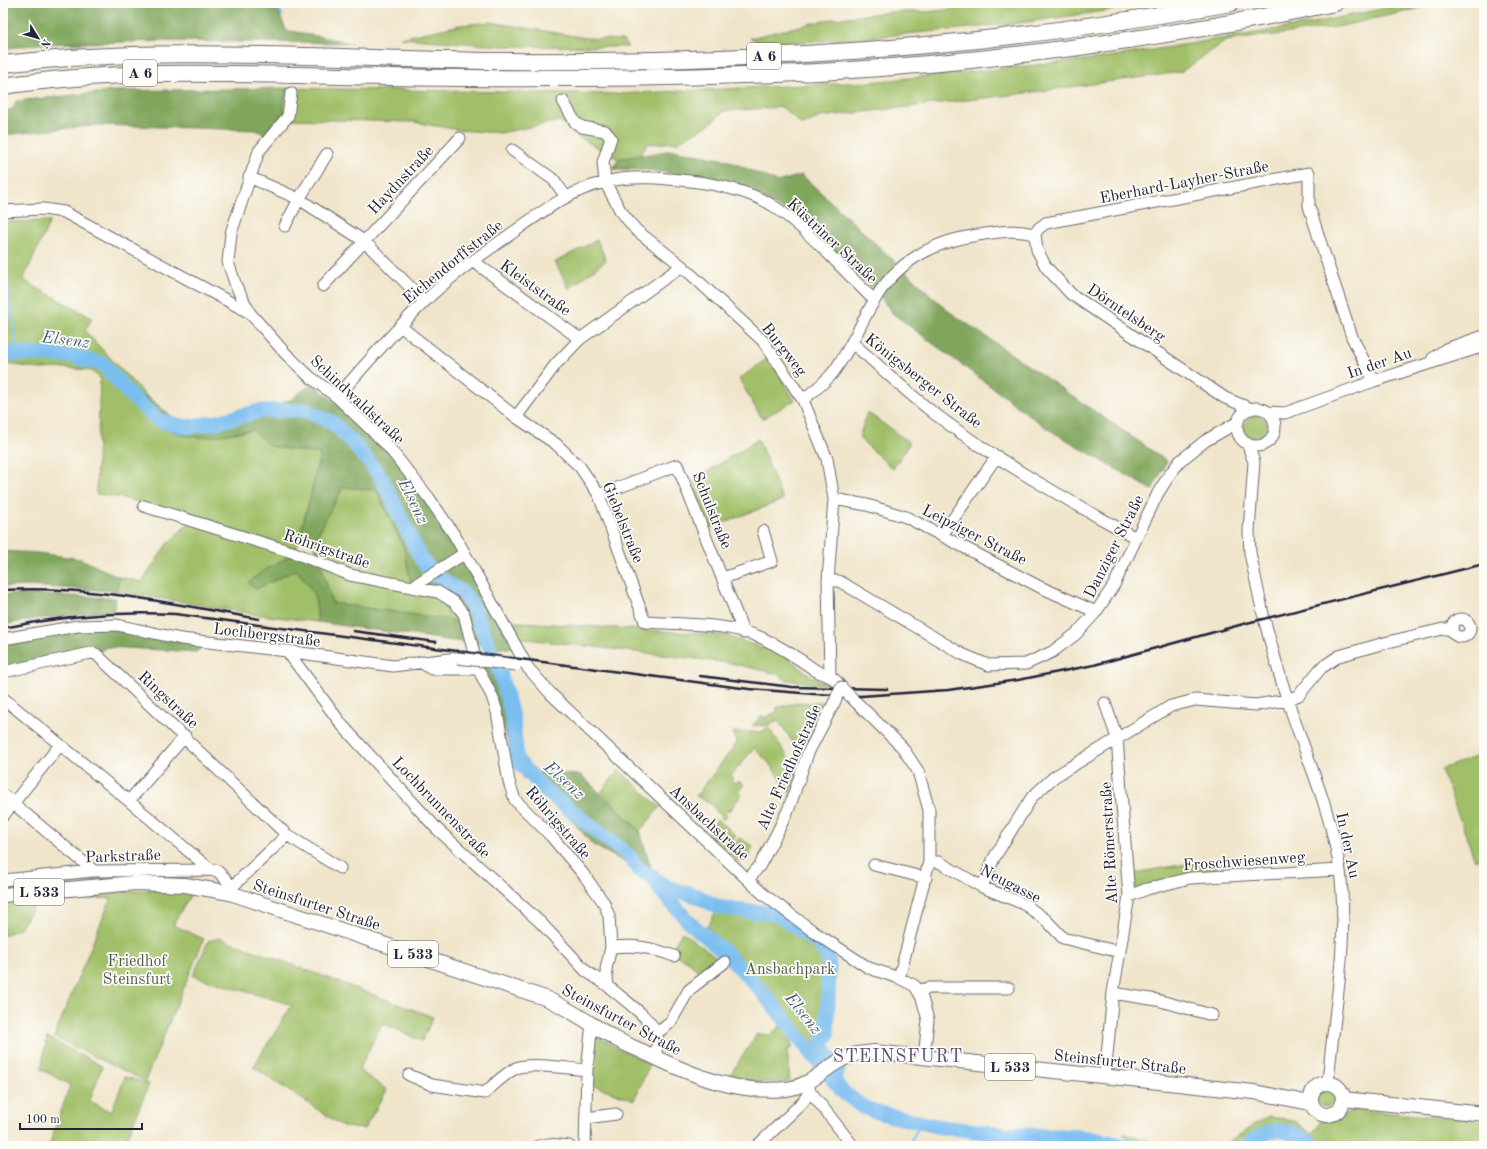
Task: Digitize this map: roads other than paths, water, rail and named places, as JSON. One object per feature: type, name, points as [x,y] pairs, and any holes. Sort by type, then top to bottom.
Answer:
[{"type":"highway","name":"A 6","points":[[3,64],[63,57],[119,54],[276,55],[505,61],[669,60],[780,55],[936,44],[1034,34],[1231,3]]},
{"type":"highway","name":"A 6","points":[[3,86],[114,74],[196,72],[498,78],[668,78],[836,71],[938,63],[1087,46],[1206,27],[1335,3]]},
{"type":"main road","name":"Steinsfurter Straße","points":[[3,895],[119,884],[164,883],[185,884],[230,890],[524,990],[568,1009],[617,1039],[655,1057],[701,1077],[733,1086],[776,1090],[809,1087],[822,1074],[850,1055],[874,1052],[1311,1097]]},
{"type":"main road","points":[[1328,1082],[1333,1083],[1341,1089],[1343,1099],[1340,1109],[1331,1115],[1316,1112],[1311,1097],[1317,1085],[1328,1082]]},
{"type":"main road","points":[[1343,1099],[1484,1114]]},
{"type":"street","name":"Schindwaldstraße","points":[[291,93],[288,116],[259,150],[231,233],[228,262],[236,286],[250,313],[290,357],[310,377],[337,397],[386,444],[430,498],[465,553],[523,664]]},
{"type":"street","name":"Burgweg","points":[[563,101],[575,122],[582,127],[604,131],[611,138],[603,162],[605,182],[620,210],[636,230],[682,266],[763,341],[804,400],[827,459],[834,499],[828,581],[836,681]]},
{"type":"street","name":"Haydnstraße","points":[[324,286],[460,138]]},
{"type":"street","points":[[512,150],[554,180],[566,197]]},
{"type":"street","points":[[285,226],[299,198],[328,154]]},
{"type":"street","name":"Eberhard-Layher-Straße","points":[[1035,234],[1039,228],[1046,223],[1309,173],[1310,206],[1320,241],[1352,336],[1374,381]]},
{"type":"street","points":[[249,177],[299,198],[364,241],[424,301]]},
{"type":"street","name":"Küstriner Straße","points":[[605,182],[641,177],[666,178],[710,183],[746,194],[774,207],[798,225],[874,300]]},
{"type":"street","name":"Eichendorffstraße","points":[[337,397],[424,301],[473,261],[544,210],[566,197],[605,182]]},
{"type":"street","name":"Schindwaldstraße","points":[[3,211],[42,209],[64,212],[250,313]]},
{"type":"street","points":[[804,400],[830,376],[852,344],[874,300],[904,264],[929,248],[963,237],[1018,230],[1035,234]]},
{"type":"street","name":"Dörntelsberg","points":[[1035,234],[1037,250],[1046,267],[1070,294],[1225,398],[1252,409]]},
{"type":"street","name":"Kleiststraße","points":[[473,261],[580,339]]},
{"type":"street","points":[[516,416],[556,364],[580,339],[682,266]]},
{"type":"street","name":"Giebelstraße","points":[[400,326],[516,416],[556,444],[575,463],[599,495],[645,622],[726,628],[744,633]]},
{"type":"street","points":[[1422,364],[1446,349],[1484,336]]},
{"type":"street","name":"Königsberger Straße","points":[[852,344],[887,371],[935,413],[997,456],[1076,505],[1136,538]]},
{"type":"street","name":"In der Au","points":[[1267,412],[1285,413],[1422,364],[1484,346]]},
{"type":"street","name":"Dörntelsberg","points":[[1225,398],[1239,420]]},
{"type":"street","points":[[1223,432],[1245,442],[1260,445],[1266,443],[1273,435],[1275,424],[1267,412],[1263,409],[1252,409],[1243,414],[1239,420],[1239,435],[1245,442]]},
{"type":"street","name":"In der Au","points":[[1275,424],[1285,413]]},
{"type":"street","name":"Danziger Straße","points":[[828,581],[839,581],[962,654],[988,665],[1026,664],[1052,652],[1076,634],[1096,612],[1114,585],[1158,493],[1170,474],[1180,461],[1205,440],[1223,432],[1239,420]]},
{"type":"street","name":"In der Au","points":[[1245,442],[1251,451],[1254,462],[1250,553],[1264,618],[1288,700],[1321,794],[1340,870],[1343,911],[1341,963],[1328,1082]]},
{"type":"street","name":"In der Au","points":[[1252,493],[1262,449],[1266,443]]},
{"type":"street","points":[[942,535],[997,456]]},
{"type":"street","name":"Schulstraße","points":[[599,495],[677,465],[744,633]]},
{"type":"street","name":"Leipziger Straße","points":[[834,499],[867,505],[906,517],[1040,586],[1096,612]]},
{"type":"street","name":"Röhrigstraße","points":[[144,506],[295,554],[350,575],[438,592],[454,602],[464,614],[478,668],[498,712],[509,782],[514,800],[551,836],[584,874],[604,903],[609,916],[611,947],[606,969],[608,986]]},
{"type":"street","points":[[723,578],[772,562],[763,531]]},
{"type":"street","points":[[412,587],[426,576],[465,553]]},
{"type":"street","name":"Lochbergstraße","points":[[3,639],[78,626],[117,625],[181,639],[287,651],[393,666],[457,658],[523,664]]},
{"type":"street","points":[[982,886],[994,858],[1032,797],[1054,777],[1171,706],[1194,700],[1256,705],[1288,700],[1299,694],[1321,668],[1339,656],[1388,642],[1443,629],[1452,629]]},
{"type":"street","points":[[744,633],[761,637],[784,649],[821,674],[836,681],[902,748],[918,771],[929,810],[929,862],[899,978]]},
{"type":"street","name":"Lochbrunnenstraße","points":[[287,651],[342,725],[437,829],[540,922],[565,946],[586,971],[608,986]]},
{"type":"street","name":"Ringstraße","points":[[3,672],[91,653],[96,654],[185,736],[288,835],[340,868]]},
{"type":"street","points":[[421,662],[431,669],[478,668]]},
{"type":"street","name":"Ansbachstraße","points":[[523,664],[570,713],[748,880],[780,907],[869,968],[911,982],[919,990]]},
{"type":"street","name":"Alte Friedhofstraße","points":[[748,880],[760,865],[789,808],[808,753],[834,704],[836,681]]},
{"type":"street","points":[[3,698],[211,870],[216,870],[227,880],[230,890],[288,835]]},
{"type":"street","name":"Alte Römerstraße","points":[[1105,703],[1117,738],[1128,860],[1129,896],[1114,993],[1105,1076]]},
{"type":"street","points":[[129,801],[185,736]]},
{"type":"street","points":[[3,816],[60,745]]},
{"type":"street","points":[[3,795],[94,871]]},
{"type":"street","name":"Neugasse","points":[[929,862],[939,862],[982,886],[1024,904],[1046,920],[1063,938],[1120,952]]},
{"type":"street","points":[[874,865],[926,878]]},
{"type":"street","name":"Parkstraße","points":[[3,880],[94,871],[211,870]]},
{"type":"street","name":"Froschwiesenweg","points":[[1129,896],[1147,889],[1190,878],[1340,870]]},
{"type":"street","points":[[611,947],[638,945],[656,949],[674,956]]},
{"type":"street","points":[[657,1033],[670,1023],[689,990],[725,962]]},
{"type":"street","points":[[608,986],[651,1024],[657,1033],[658,1041],[655,1057]]},
{"type":"street","points":[[924,1058],[928,1020],[919,990],[930,988],[1009,988]]},
{"type":"street","points":[[1114,993],[1157,1000],[1212,1015]]},
{"type":"street","points":[[585,1146],[587,1070],[592,1023]]},
{"type":"street","points":[[409,1075],[432,1085],[485,1093],[518,1068],[543,1066],[587,1070]]},
{"type":"street","points":[[757,1146],[803,1102],[809,1087]]},
{"type":"street","points":[[809,1087],[853,1146]]},
{"type":"street","points":[[586,1118],[616,1114]]},
{"type":"street","points":[[538,1146],[548,1144],[569,1146]]},
{"type":"waterway","points":[[277,3],[282,15]]},
{"type":"waterway","points":[[3,252],[18,355]]},
{"type":"waterway","name":"Elsenz","points":[[3,353],[71,356],[103,364],[129,394],[158,420],[186,427],[218,422],[260,411],[305,410],[332,422],[353,443],[381,477],[421,559],[433,574],[463,593],[472,605],[500,673],[513,720],[517,760],[545,790],[629,856],[639,869],[654,878],[660,890],[690,923],[730,957],[764,994],[843,1092],[863,1107],[880,1113],[940,1127],[1004,1134],[1082,1137],[1130,1146]]},
{"type":"waterway","name":"Elsenz","points":[[655,879],[669,888],[697,896],[718,907],[770,913],[781,916],[820,945],[827,955],[829,966],[827,1036],[823,1039],[822,1045],[838,1071]]},
{"type":"waterway","points":[[908,1146],[921,1123]]},
{"type":"waterway","name":"Elsenz","points":[[1246,1146],[1255,1139],[1272,1131],[1288,1132],[1297,1135],[1306,1139],[1315,1146]]},
{"type":"railway","points":[[3,628],[46,620],[88,615],[131,613],[175,614],[749,689],[861,696],[948,690],[1018,680],[1094,665],[1247,623],[1484,564]]},
{"type":"railway","points":[[3,590],[68,590],[100,593],[164,602],[259,619]]},
{"type":"railway","points":[[353,631],[436,642]]},
{"type":"railway","points":[[700,676],[792,687],[887,689]]},
{"type":"district","name":"STEINSFURT","points":[[898,1056]]},
{"type":"park label","name":"Ansbachpark","points":[[790,968]]},
{"type":"park label","name":"Friedhof Steinsfurt","points":[[137,969]]}]
